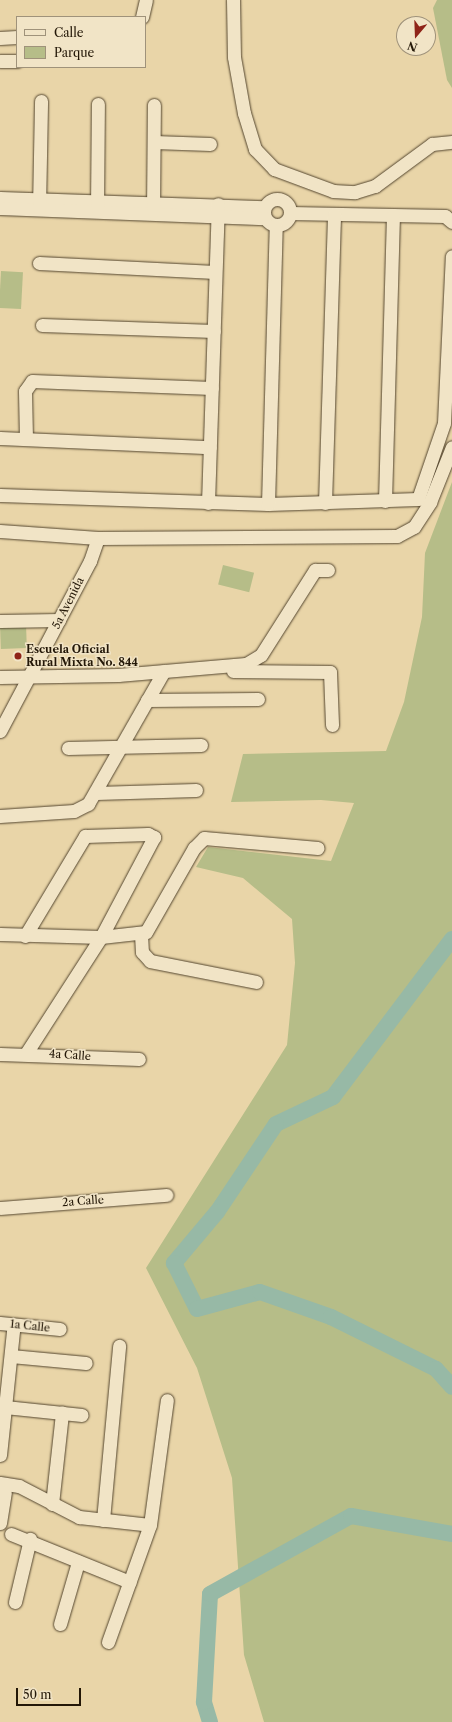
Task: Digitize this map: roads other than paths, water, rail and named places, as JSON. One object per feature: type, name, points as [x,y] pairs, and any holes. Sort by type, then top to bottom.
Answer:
[{"type":"street","points":[[142,16],[146,0]]},
{"type":"street","points":[[233,0],[234,57],[244,113],[255,149],[274,169],[333,190],[355,192],[375,186],[432,144],[452,142]]},
{"type":"street","points":[[0,38],[16,37]]},
{"type":"street","points":[[0,61],[16,61]]},
{"type":"street","points":[[39,204],[41,101]]},
{"type":"street","points":[[97,206],[98,104]]},
{"type":"street","points":[[153,207],[154,105]]},
{"type":"street","points":[[154,142],[210,144]]},
{"type":"street","points":[[0,198],[39,204],[217,209],[264,212],[276,225],[268,504]]},
{"type":"street","points":[[264,212],[278,199],[288,205],[290,213],[287,221],[276,225]]},
{"type":"street","points":[[0,208],[39,204]]},
{"type":"street","points":[[208,503],[217,209]]},
{"type":"street","points":[[290,213],[445,216],[452,222]]},
{"type":"street","points":[[325,503],[334,214]]},
{"type":"street","points":[[385,501],[392,215]]},
{"type":"street","points":[[0,495],[268,504],[418,499],[441,434],[452,256]]},
{"type":"street","points":[[39,263],[216,272]]},
{"type":"street","points":[[42,325],[214,331]]},
{"type":"street","points":[[26,440],[26,391],[32,381],[212,388]]},
{"type":"street","points":[[0,438],[210,447]]},
{"type":"street","points":[[3,535],[39,539],[75,537],[401,535],[414,527],[430,502],[452,447]]},
{"type":"street","name":"5a Avenida","points":[[0,731],[99,543],[98,538]]},
{"type":"street","points":[[0,677],[164,671],[246,664],[261,655],[315,570],[328,570]]},
{"type":"street","points":[[0,621],[59,620]]},
{"type":"street","points":[[210,666],[238,671],[330,672],[332,725]]},
{"type":"street","points":[[0,816],[74,811],[88,804],[96,793],[119,748],[164,671]]},
{"type":"street","points":[[147,700],[258,699]]},
{"type":"street","points":[[68,748],[201,745]]},
{"type":"street","points":[[96,793],[196,790]]},
{"type":"street","points":[[25,936],[85,836],[148,834],[154,837],[154,844],[101,937],[27,1052]]},
{"type":"street","points":[[0,934],[25,936],[101,937],[141,934],[150,927],[194,848],[204,838],[318,848]]},
{"type":"street","points":[[141,934],[142,952],[150,961],[256,982]]},
{"type":"street","name":"4a Calle","points":[[0,1054],[27,1052],[139,1060]]},
{"type":"street","name":"2a Calle","points":[[0,1208],[166,1195]]},
{"type":"street","name":"1a Calle","points":[[0,1323],[60,1329]]},
{"type":"street","points":[[0,1455],[13,1331]]},
{"type":"street","points":[[103,1520],[119,1346]]},
{"type":"street","points":[[10,1356],[86,1363]]},
{"type":"street","points":[[108,1642],[150,1525],[167,1400]]},
{"type":"street","points":[[5,1407],[82,1415]]},
{"type":"street","points":[[52,1504],[62,1413]]},
{"type":"street","points":[[1,1516],[2,1487],[19,1486],[78,1517],[150,1525]]},
{"type":"street","points":[[12,1534],[30,1539],[78,1562],[130,1582]]},
{"type":"street","points":[[15,1602],[30,1539]]},
{"type":"street","points":[[60,1624],[78,1562]]},
{"type":"waterway","points":[[452,939],[333,1097],[276,1124],[217,1212],[174,1263],[197,1309],[260,1292],[331,1317],[436,1369],[452,1387]]},
{"type":"waterway","points":[[210,1722],[204,1702],[210,1594],[351,1516],[452,1534]]},
{"type":"place","name":"Escuela Oficial Rural Mixta No. 844","points":[[18,656]]}]
